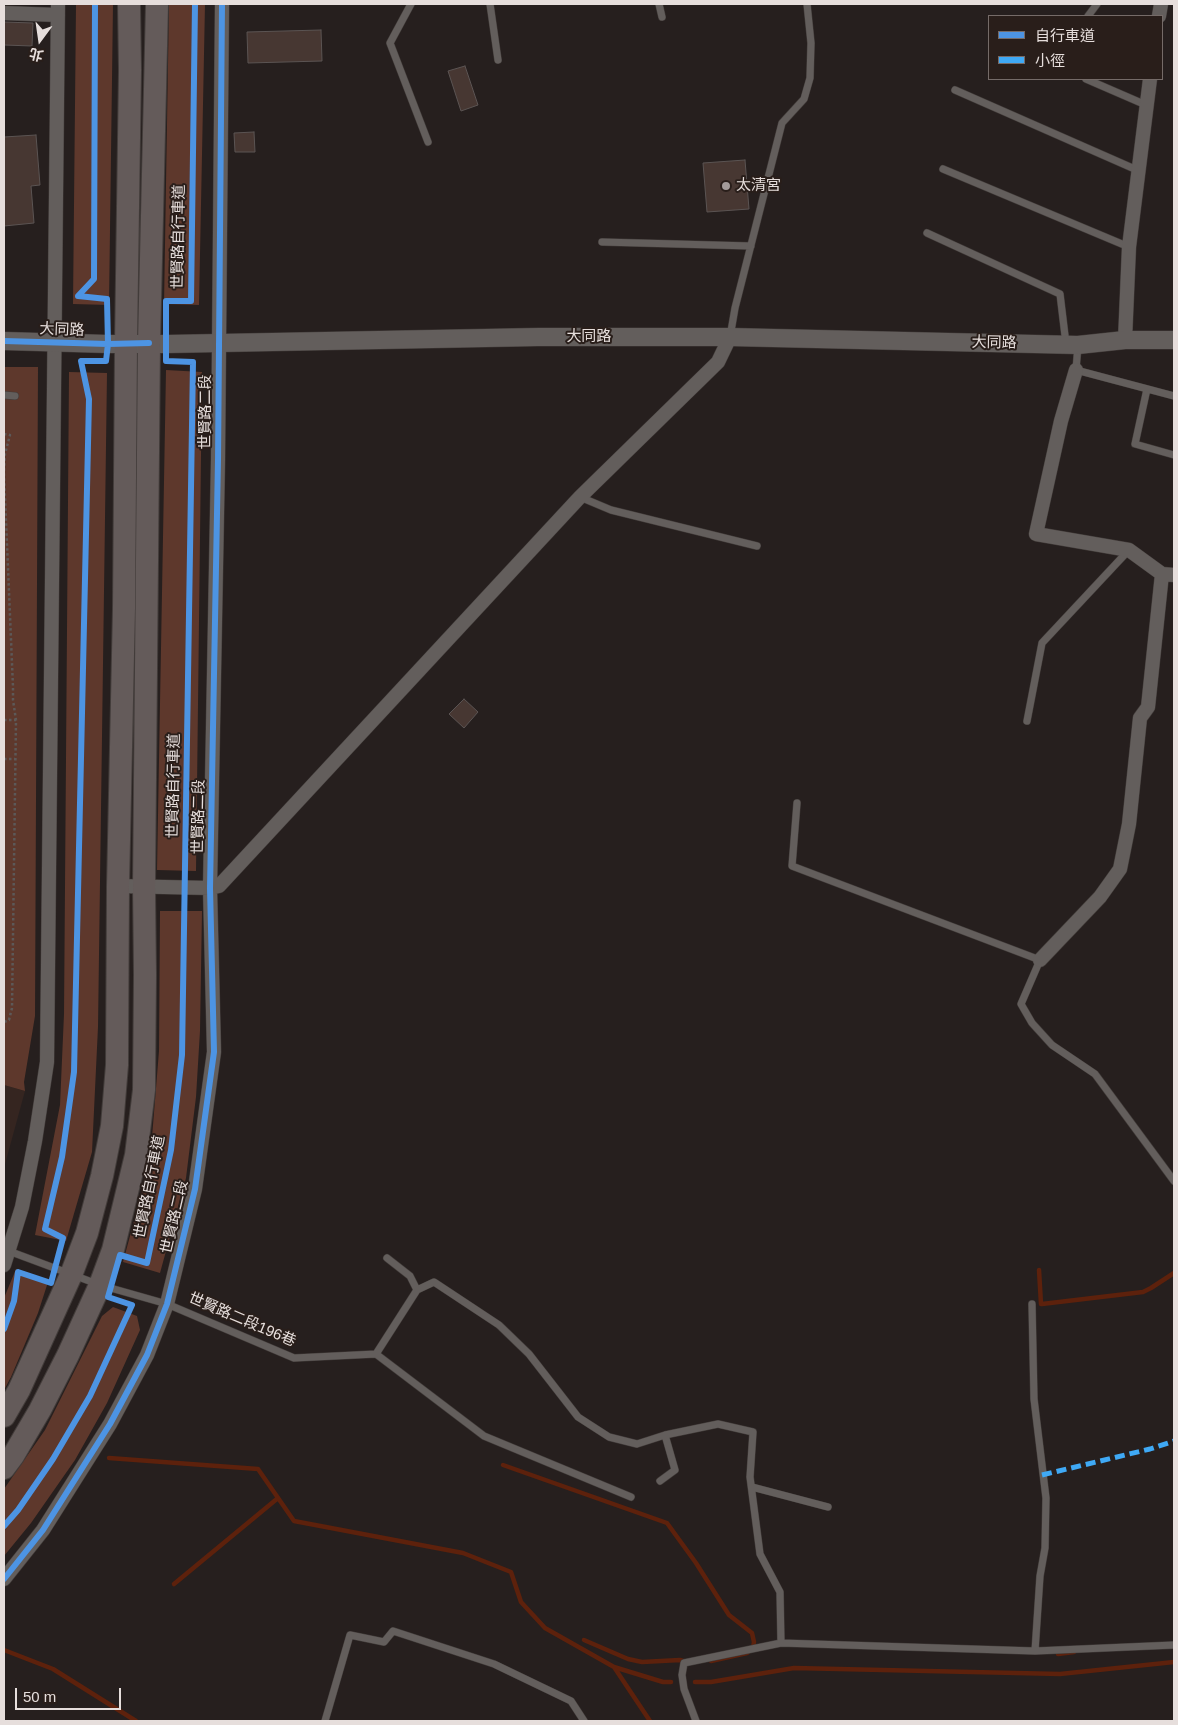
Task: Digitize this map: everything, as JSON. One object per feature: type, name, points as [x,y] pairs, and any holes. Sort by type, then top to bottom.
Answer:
[{"type":"main road","points":[[4,1416],[19,1390],[71,1275],[87,1234],[102,1176],[112,1126],[117,1064],[118,886],[124,608],[130,70],[129,4]]},
{"type":"main road","points":[[4,1468],[40,1410],[68,1355],[100,1285],[113,1250],[136,1155],[144,1090],[149,343],[157,4]]},
{"type":"street","name":"世賢路二段","points":[[4,1579],[43,1530],[110,1424],[146,1355],[167,1304],[195,1189],[214,1052],[210,888],[218,460],[222,4]]},
{"type":"street","points":[[4,13],[58,9],[48,1062],[34,1150],[22,1207],[6,1250],[4,1265]]},
{"type":"street","points":[[1125,340],[1129,247],[1150,80]]},
{"type":"street","name":"大同路","points":[[4,341],[126,344],[538,337],[730,337],[1072,345],[1125,340],[1174,340]]},
{"type":"street","points":[[118,886],[210,888],[219,886],[580,497],[718,362],[730,337]]},
{"type":"street","points":[[1040,960],[1100,897],[1120,870],[1129,824],[1140,718],[1148,707],[1168,575],[1129,550],[1036,534],[1062,421],[1076,370]]},
{"type":"lane","points":[[411,4],[390,43],[428,142]]},
{"type":"lane","points":[[490,4],[498,60]]},
{"type":"lane","points":[[659,4],[662,17]]},
{"type":"lane","points":[[730,337],[735,308],[782,123],[804,99],[810,78],[811,43],[808,4]]},
{"type":"lane","points":[[1089,15],[1097,4]]},
{"type":"lane","points":[[1088,80],[1146,105]]},
{"type":"lane","points":[[955,90],[1138,170]]},
{"type":"lane","points":[[943,169],[1129,247]]},
{"type":"lane","points":[[927,233],[1060,294],[1076,370],[1174,396]]},
{"type":"lane","points":[[602,242],[751,246]]},
{"type":"lane","points":[[1147,389],[1135,444],[1174,454]]},
{"type":"lane","points":[[4,395],[15,396]]},
{"type":"lane","points":[[580,497],[610,510],[757,546]]},
{"type":"lane","points":[[1027,721],[1042,643],[1129,550]]},
{"type":"lane","points":[[797,803],[792,866],[1040,960],[1021,1004],[1032,1023],[1052,1045],[1095,1074],[1174,1181]]},
{"type":"lane","name":"世賢路二段196巷","points":[[6,1250],[100,1285],[167,1304],[294,1358],[376,1354]]},
{"type":"lane","points":[[387,1258],[410,1276],[417,1290]]},
{"type":"lane","points":[[631,1497],[484,1436],[376,1354],[417,1290],[434,1282],[499,1325],[529,1354],[578,1417],[609,1437],[637,1444],[718,1424],[753,1432],[750,1477],[760,1554],[780,1592],[781,1643]]},
{"type":"lane","points":[[1032,1304],[1034,1399],[1046,1498],[1045,1548],[1040,1576],[1035,1651]]},
{"type":"lane","points":[[660,1481],[675,1470],[665,1436]]},
{"type":"lane","points":[[752,1487],[828,1507]]},
{"type":"lane","points":[[325,1721],[350,1635],[384,1642],[393,1631],[494,1664],[572,1701],[584,1721]]},
{"type":"lane","points":[[696,1721],[684,1689],[682,1675],[684,1663],[781,1643],[1035,1651],[1174,1645]]},
{"type":"path","points":[[4,434],[10,436],[5,454],[4,473],[13,700],[16,720],[12,1008],[9,1020],[4,1022]]},
{"type":"path","points":[[4,720],[16,720]]},
{"type":"path","points":[[4,758],[16,759]]},
{"type":"shaded area","points":[[76,4],[113,4],[109,305],[73,304]]},
{"type":"shaded area","points":[[169,4],[205,4],[199,305],[164,304]]},
{"type":"shaded area","points":[[4,367],[38,367],[35,1016],[24,1082],[25,1091],[4,1085]]},
{"type":"shaded area","points":[[166,370],[202,372],[196,871],[157,870]]},
{"type":"shaded area","points":[[69,372],[107,373],[98,1027],[92,1152],[66,1241],[35,1235],[60,1105],[64,1014]]},
{"type":"shaded area","points":[[160,911],[202,911],[200,1031],[196,1097],[186,1178],[160,1273],[123,1262],[150,1162],[159,1051]]},
{"type":"shaded area","points":[[4,1085],[25,1091],[4,1168]]},
{"type":"shaded area","points":[[16,1269],[48,1282],[38,1313],[4,1390],[4,1298]]},
{"type":"shaded area","points":[[113,1307],[137,1316],[140,1330],[107,1403],[75,1460],[31,1523],[4,1556],[4,1489],[45,1430],[102,1316]]},
{"type":"building","points":[[4,22],[33,23],[32,46],[4,45]]},
{"type":"building","points":[[321,30],[322,61],[248,63],[247,32]]},
{"type":"building","points":[[465,66],[478,105],[461,111],[448,71]]},
{"type":"building","points":[[254,132],[255,152],[235,152],[234,133]]},
{"type":"building","points":[[36,135],[40,185],[31,186],[34,223],[4,226],[4,137]]},
{"type":"building","name":"太清宮","points":[[745,160],[749,209],[707,212],[703,163]]},
{"type":"building","points":[[464,699],[478,712],[464,728],[449,714]]},
{"type":"waterway","points":[[1039,1270],[1041,1304]]},
{"type":"waterway","points":[[1042,1304],[1143,1292],[1174,1273]]},
{"type":"waterway","points":[[109,1458],[258,1469],[294,1521],[463,1553],[511,1572],[521,1602],[545,1628],[614,1667],[650,1721]]},
{"type":"waterway","points":[[503,1465],[667,1523],[696,1563],[729,1615],[752,1633],[753,1648],[747,1653],[711,1661]]},
{"type":"waterway","points":[[174,1584],[278,1498]]},
{"type":"waterway","points":[[584,1640],[628,1659],[642,1662],[680,1660],[686,1662]]},
{"type":"waterway","points":[[4,1650],[53,1669],[136,1721]]},
{"type":"waterway","points":[[1058,1654],[1074,1652]]},
{"type":"waterway","points":[[695,1682],[711,1682],[794,1668],[1060,1674],[1174,1662]]},
{"type":"waterway","points":[[614,1667],[663,1682],[671,1682]]},
{"type":"marked path","points":[[1042,1475],[1150,1449],[1174,1441]]},
{"type":"cycle path","points":[[4,1329],[14,1301],[18,1272],[51,1283],[63,1238],[45,1229],[62,1157],[74,1072],[89,399],[81,361],[106,361],[108,344],[107,299],[78,296],[94,279],[95,4]]},
{"type":"cycle path","name":"世賢路自行車道","points":[[4,1526],[18,1510],[53,1459],[90,1396],[132,1305],[108,1297],[120,1255],[147,1263],[171,1150],[182,1055],[193,362],[166,361],[166,301],[191,301],[195,4]]},
{"type":"cycle path","points":[[4,1579],[43,1530],[110,1424],[147,1355],[167,1304],[195,1189],[214,1052],[210,888],[218,460],[222,4]]},
{"type":"cycle path","points":[[4,341],[108,344],[149,343]]},
{"type":"place","name":"太清宮","points":[[726,186]]}]
